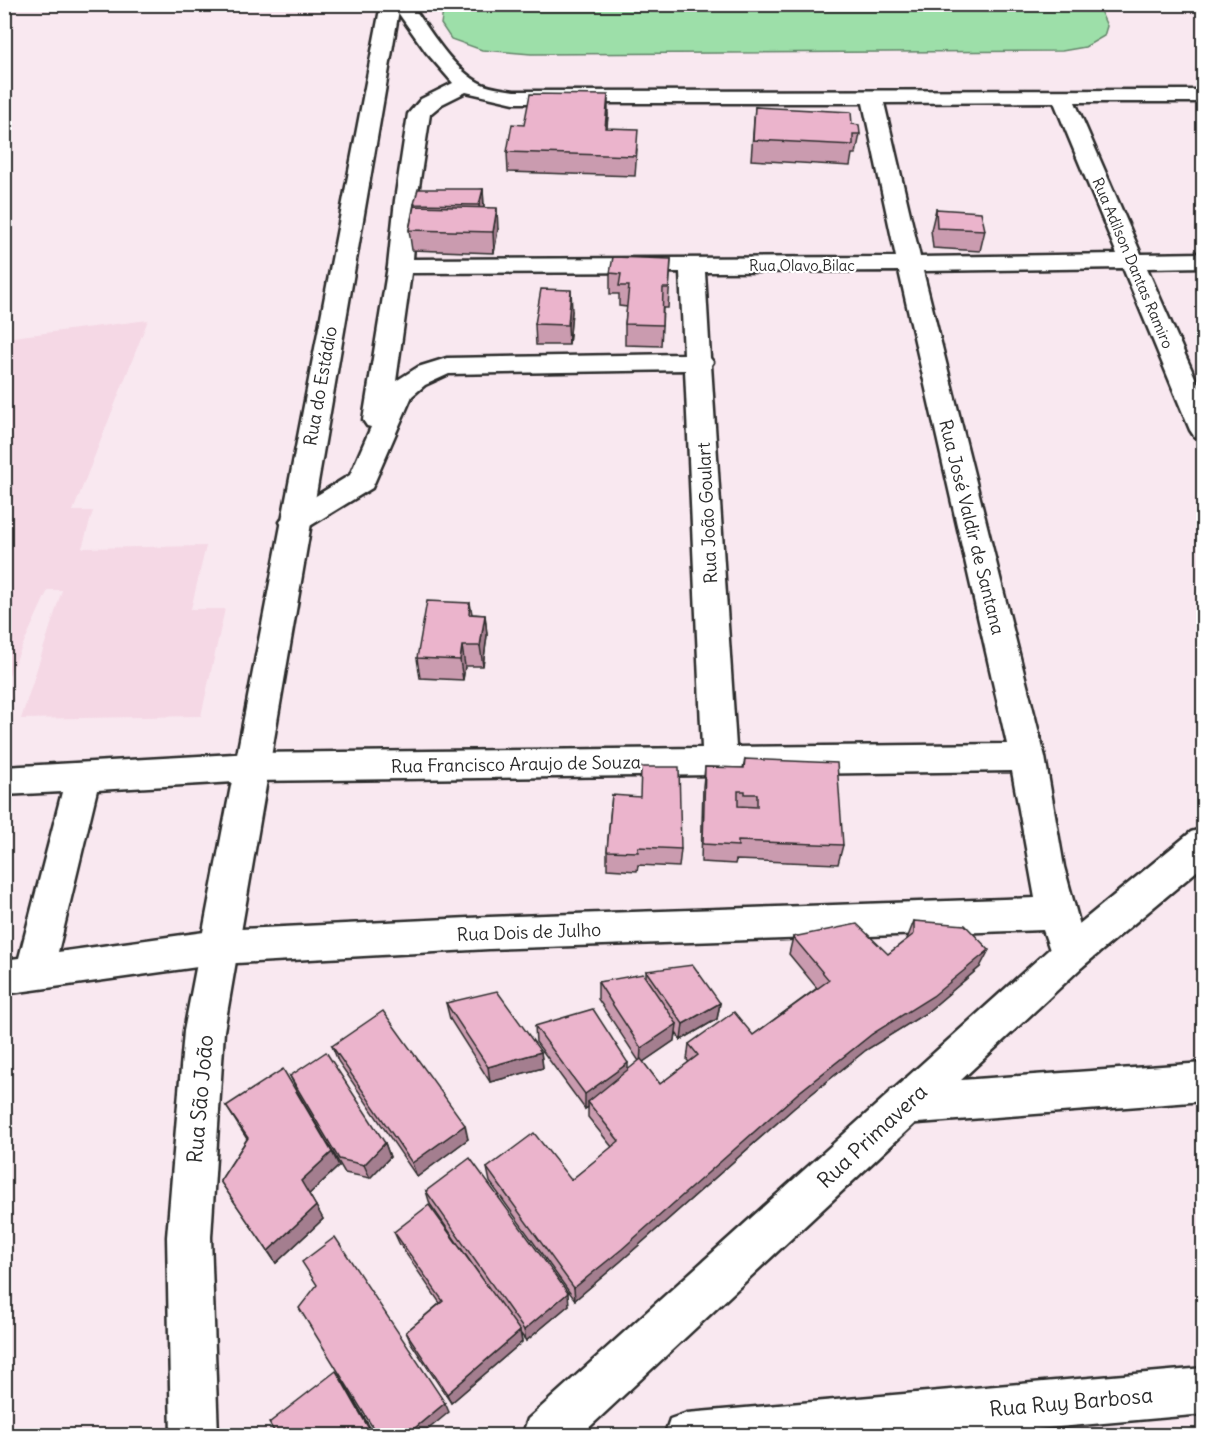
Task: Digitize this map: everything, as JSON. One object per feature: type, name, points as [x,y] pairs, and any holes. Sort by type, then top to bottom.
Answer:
[{"type":"street","name":"Rua do Estádio","points":[[252,767],[391,4]]},
{"type":"street","points":[[401,4],[427,40],[468,84],[485,92],[514,97],[872,99],[1203,96]]},
{"type":"street","points":[[372,456],[400,266],[406,200],[419,114],[423,107],[431,101],[468,84]]},
{"type":"street","name":"Rua Adilson Dantas Ramiro","points":[[1062,97],[1203,430]]},
{"type":"street","name":"Rua José Valdir de Santana","points":[[872,99],[909,264],[1028,757],[1055,913],[1069,955]]},
{"type":"street","name":"Rua Olavo Bilac","points":[[400,266],[909,264],[1203,260]]},
{"type":"street","name":"Rua João Goulart","points":[[692,265],[720,761]]},
{"type":"street","points":[[296,522],[356,486],[367,472],[400,392],[411,381],[438,369],[459,366],[699,362]]},
{"type":"street","name":"Rua Francisco Araujo de Souza","points":[[4,781],[252,767],[1028,757]]},
{"type":"street","name":"Rua São João","points":[[195,1436],[189,1237],[204,1031],[252,767]]},
{"type":"street","points":[[19,975],[83,776]]},
{"type":"street","name":"Rua Primavera","points":[[545,1436],[1069,955],[1203,843]]},
{"type":"street","name":"Rua Dois de Julho","points":[[19,975],[219,947],[477,934],[1055,913]]},
{"type":"street","points":[[905,1104],[1203,1082]]},
{"type":"street","name":"Rua Ruy Barbosa","points":[[687,1436],[1203,1391]]},
{"type":"shaded area","points":[[148,320],[73,511],[93,511],[82,548],[206,546],[191,609],[225,609],[201,716],[21,719],[62,590],[48,590],[5,684],[5,338]]},
{"type":"green space","points":[[444,4],[1097,4],[1107,26],[1104,36],[1085,47],[1062,51],[531,54],[482,50],[451,39],[441,24]]},
{"type":"building","points":[[530,94],[608,95],[605,128],[638,129],[636,156],[507,152],[512,124],[524,125]]},
{"type":"building","points":[[755,107],[851,112],[852,124],[859,125],[860,134],[853,134],[853,145],[753,140]]},
{"type":"building","points":[[418,189],[483,189],[479,205],[414,204]]},
{"type":"building","points":[[414,206],[497,208],[493,232],[409,230]]},
{"type":"building","points":[[936,209],[981,212],[985,230],[937,228]]},
{"type":"building","points":[[613,257],[671,259],[669,288],[663,288],[662,325],[625,324],[629,286],[619,286],[621,274],[610,273]]},
{"type":"building","points":[[541,289],[571,290],[568,325],[535,324]]},
{"type":"building","points":[[427,601],[470,603],[469,614],[485,615],[480,646],[462,646],[460,660],[417,658]]},
{"type":"building","points":[[745,759],[837,763],[843,845],[738,841],[738,846],[703,844],[705,767],[744,768]],"holes":[[[738,791],[745,791],[745,794],[757,794],[757,807],[738,806]]]},
{"type":"building","points":[[641,767],[679,767],[681,849],[638,847],[638,852],[607,851],[612,795],[640,797]]},
{"type":"building","points":[[914,921],[965,925],[989,950],[933,996],[872,1034],[798,1093],[622,1249],[574,1288],[487,1168],[534,1133],[571,1180],[619,1141],[588,1102],[641,1059],[660,1084],[698,1055],[689,1044],[734,1012],[753,1035],[829,980],[793,937],[857,924],[888,954],[914,934]]},
{"type":"building","points":[[693,965],[720,1003],[683,1024],[646,971]]},
{"type":"building","points":[[643,974],[677,1024],[641,1048],[598,982]]},
{"type":"building","points":[[497,991],[541,1052],[488,1067],[446,1003]]},
{"type":"building","points":[[593,1009],[628,1063],[585,1094],[535,1026]]},
{"type":"building","points":[[383,1011],[465,1125],[412,1163],[332,1046]]},
{"type":"building","points":[[326,1052],[385,1143],[364,1165],[339,1159],[290,1076]]},
{"type":"building","points":[[283,1069],[332,1152],[301,1181],[316,1206],[268,1251],[220,1181],[248,1138],[226,1106]]},
{"type":"building","points":[[470,1158],[568,1293],[524,1330],[426,1191]]},
{"type":"building","points":[[429,1205],[520,1331],[447,1394],[406,1332],[443,1301],[394,1232]]},
{"type":"building","points":[[335,1237],[445,1403],[405,1436],[378,1436],[299,1308],[317,1285],[302,1262]]},
{"type":"building","points":[[336,1371],[373,1436],[277,1436],[269,1423]]}]
